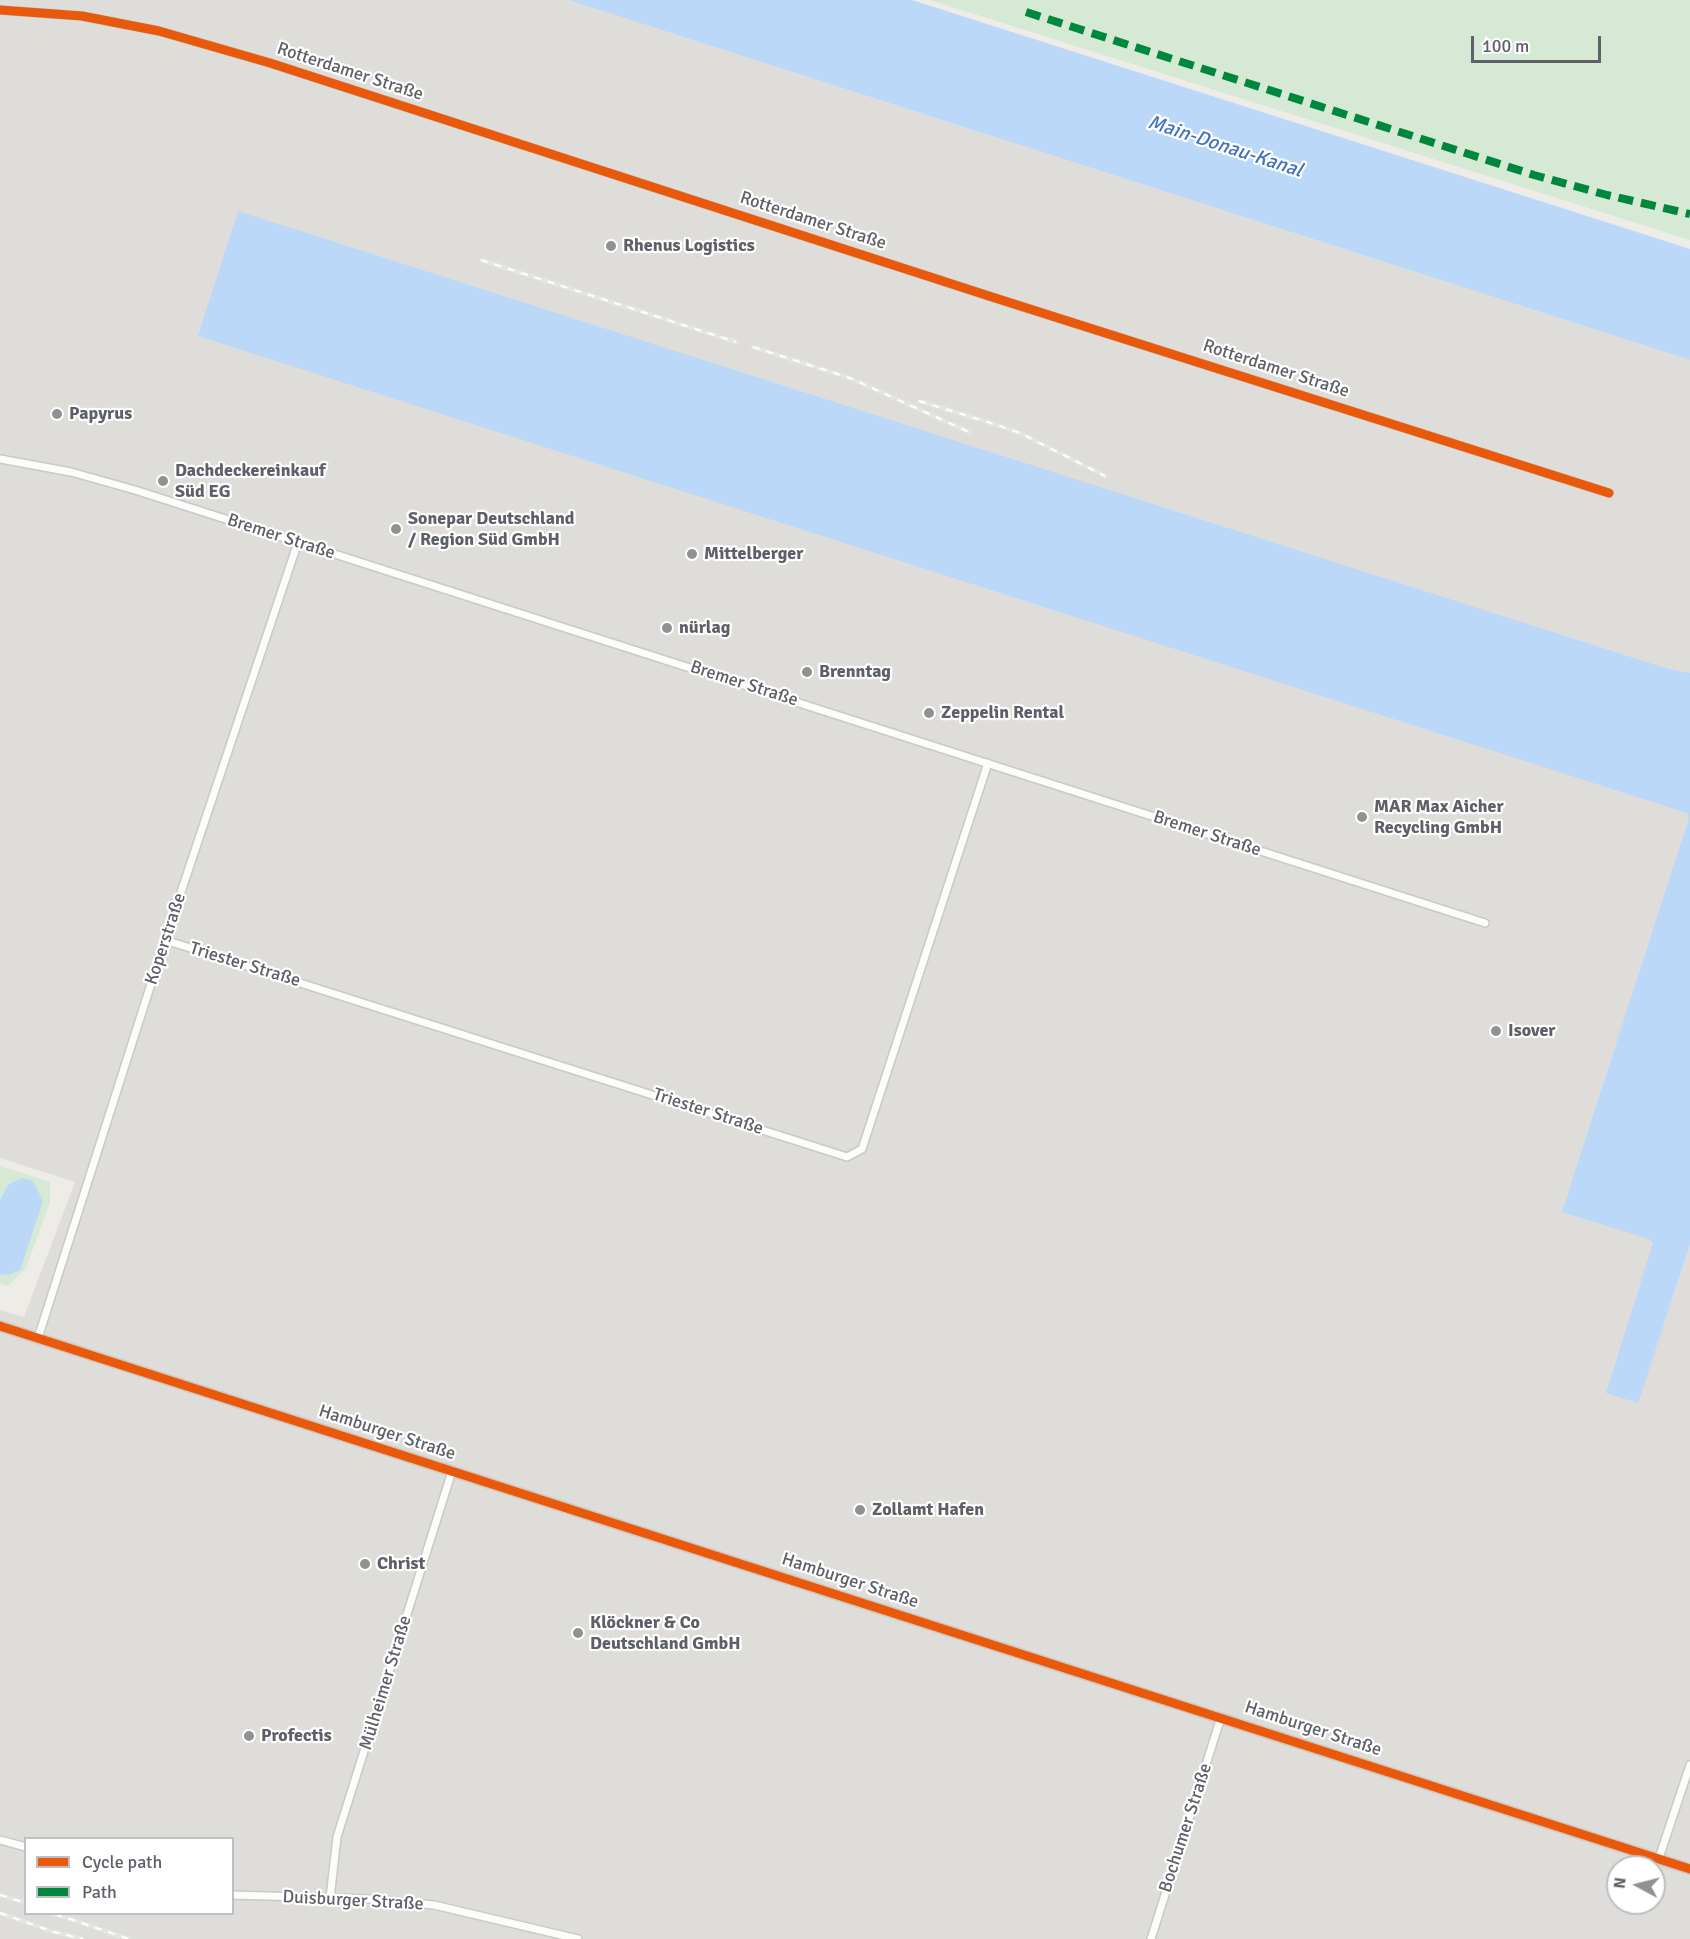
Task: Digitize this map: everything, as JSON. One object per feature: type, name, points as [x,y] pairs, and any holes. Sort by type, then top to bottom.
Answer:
[{"type":"street","name":"Rotterdamer Straße","points":[[0,10],[82,16],[159,31],[270,63],[992,297],[1609,493]]},
{"type":"street","name":"Bremer Straße","points":[[0,459],[71,472],[298,542],[1485,923]]},
{"type":"street","name":"Koperstraße","points":[[38,1338],[165,940],[298,542]]},
{"type":"street","name":"Triester Straße","points":[[165,940],[847,1157],[862,1149],[988,763]]},
{"type":"street","name":"Hamburger Straße","points":[[0,1326],[1650,1855]]},
{"type":"street","name":"Mülheimer Straße","points":[[330,1898],[337,1837],[452,1471]]},
{"type":"street","name":"Bochumer Straße","points":[[1151,1939],[1221,1718]]},
{"type":"street","points":[[1660,1855],[1690,1764]]},
{"type":"street","points":[[0,1840],[24,1846]]},
{"type":"street","name":"Hamburger Straße","points":[[1666,1860],[1690,1869]]},
{"type":"street","name":"Duisburger Straße","points":[[234,1895],[370,1899],[434,1905],[578,1939]]},
{"type":"shaded area","points":[[0,0],[568,0],[1690,360],[1690,1939],[0,1939],[0,1310],[24,1317],[75,1182],[0,1158]]},
{"type":"green space","points":[[930,0],[1690,0],[1690,240]]},
{"type":"green space","points":[[0,1166],[50,1182],[50,1202],[26,1268],[8,1286],[0,1284],[0,1274],[8,1275],[8,1185],[0,1200]]},
{"type":"water","name":"Main-Donau-Kanal","points":[[568,0],[912,0],[1690,249],[1690,360]]},
{"type":"water","points":[[238,211],[1665,668],[1690,673],[1690,1244],[1638,1403],[1606,1393],[1653,1243],[1649,1239],[1562,1212],[1689,818],[1687,813],[198,336]]},
{"type":"water","points":[[22,1178],[33,1181],[43,1201],[20,1270],[8,1275],[0,1274],[0,1200],[8,1185]]},
{"type":"railway","points":[[481,260],[736,342]]},
{"type":"railway","points":[[753,347],[850,378],[969,432]]},
{"type":"railway","points":[[919,401],[1020,433],[1105,476]]},
{"type":"railway","points":[[0,1895],[24,1902]]},
{"type":"railway","points":[[0,1913],[54,1932],[83,1939]]},
{"type":"railway","points":[[58,1915],[129,1939]]},
{"type":"marked path","points":[[1026,12],[1534,175],[1690,214]]},
{"type":"cycle path","points":[[0,10],[82,16],[159,31],[270,63],[992,297],[1609,493]]},
{"type":"cycle path","points":[[0,1326],[1690,1869]]},
{"type":"place","name":"Rhenus Logistics","points":[[611,246]]},
{"type":"place","name":"Papyrus","points":[[57,414]]},
{"type":"place","name":"Dachdeckereinkauf Süd EG","points":[[163,481]]},
{"type":"place","name":"Sonepar Deutschland / Region Süd GmbH","points":[[396,529]]},
{"type":"place","name":"Mittelberger","points":[[692,554]]},
{"type":"place","name":"nürlag","points":[[667,628]]},
{"type":"place","name":"Brenntag","points":[[807,672]]},
{"type":"place","name":"Zeppelin Rental","points":[[929,713]]},
{"type":"place","name":"MAR Max Aicher Recycling GmbH","points":[[1362,817]]},
{"type":"place","name":"Isover","points":[[1496,1031]]},
{"type":"place","name":"Zollamt Hafen","points":[[860,1510]]},
{"type":"place","name":"Christ","points":[[365,1564]]},
{"type":"place","name":"Klöckner & Co Deutschland GmbH","points":[[578,1633]]},
{"type":"place","name":"Profectis","points":[[249,1736]]}]
